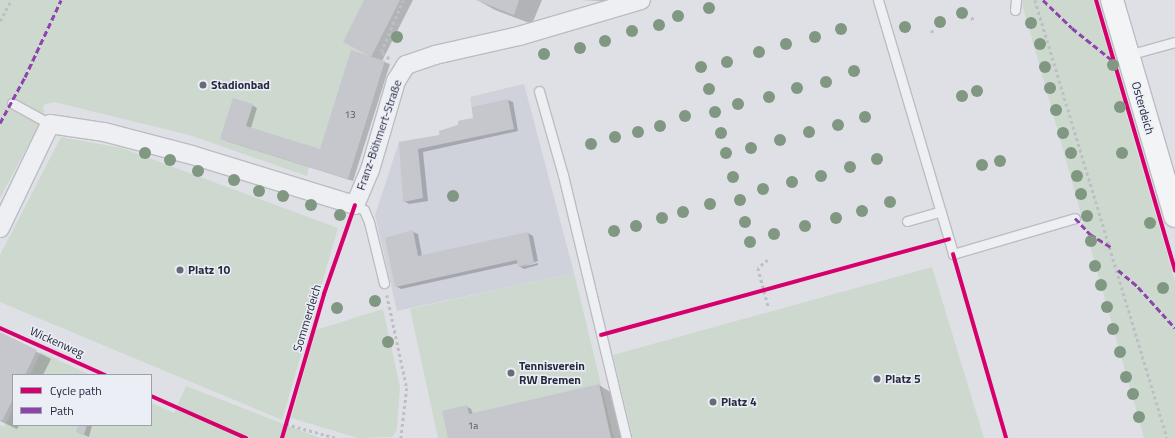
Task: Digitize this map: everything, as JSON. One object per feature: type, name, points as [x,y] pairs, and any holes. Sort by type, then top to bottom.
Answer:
[{"type":"main road","name":"Osterdeich","points":[[1112,0],[1175,216]]},
{"type":"street","name":"Franz-Böhmert-Straße","points":[[50,124],[104,132],[192,155],[355,205],[370,170],[396,81],[406,65],[435,55],[520,36],[641,0]]},
{"type":"street","points":[[0,228],[50,124]]},
{"type":"lane","points":[[878,0],[953,254],[1075,218]]},
{"type":"lane","points":[[1015,10],[1016,0]]},
{"type":"lane","points":[[1128,55],[1175,42]]},
{"type":"lane","points":[[539,91],[563,175],[626,438]]},
{"type":"lane","points":[[12,103],[50,124]]},
{"type":"lane","points":[[355,205],[364,210],[369,222],[384,283]]},
{"type":"lane","points":[[907,221],[941,211]]},
{"type":"path","points":[[0,21],[11,0]]},
{"type":"path","points":[[403,0],[380,52],[403,70]]},
{"type":"path","points":[[1035,0],[1167,438]]},
{"type":"path","points":[[972,17],[974,23]]},
{"type":"path","points":[[932,30],[933,34]]},
{"type":"path","points":[[768,260],[758,268],[769,309]]},
{"type":"path","points":[[384,283],[407,388],[401,438]]},
{"type":"path","points":[[757,293],[772,289]]},
{"type":"path","points":[[284,431],[288,416]]},
{"type":"path","points":[[286,424],[336,438]]},
{"type":"shaded area","name":"Stadionbad","points":[[0,0],[400,0],[371,56],[385,61],[348,179],[309,166],[307,176],[189,135],[54,102],[43,105],[45,118],[36,139],[31,140],[0,198]]},
{"type":"shaded area","points":[[1021,0],[1093,0],[1175,281],[1175,438],[1144,438]]},
{"type":"shaded area","points":[[524,84],[574,273],[397,311],[375,215],[399,142],[439,135],[439,131],[458,125],[458,121],[473,118],[470,97]]},
{"type":"shaded area","name":"Platz 10","points":[[61,137],[122,148],[338,228],[282,420],[0,302],[0,255]]},
{"type":"shaded area","points":[[932,267],[984,438],[633,438],[613,355]]},
{"type":"shaded area","name":"Tennisverein RW Bremen","points":[[574,273],[614,438],[438,438],[410,309]]},
{"type":"shaded area","points":[[383,309],[400,387],[397,428],[393,437],[358,438],[291,418],[316,330]]},
{"type":"shaded area","points":[[41,352],[88,374],[30,374]]},
{"type":"shaded area","points":[[186,386],[320,438],[0,438],[0,425],[4,427],[12,411],[12,426],[152,426],[152,403],[174,413]]},
{"type":"building","points":[[364,0],[400,0],[371,57],[343,42]]},
{"type":"building","points":[[476,0],[519,0],[514,15]]},
{"type":"building","points":[[351,50],[385,61],[348,179],[220,139],[233,98],[253,104],[246,126],[320,149]]},
{"type":"building","points":[[508,99],[514,129],[418,149],[423,198],[403,202],[399,142],[440,135],[439,131],[458,125],[458,121],[473,118],[472,107]]},
{"type":"building","points":[[413,230],[418,256],[528,232],[534,263],[518,267],[517,260],[395,287],[385,238]]},
{"type":"building","points":[[0,332],[37,350],[25,374],[12,374],[12,401],[2,421],[0,420]]},
{"type":"building","points":[[599,384],[611,438],[448,438],[442,411],[467,405],[469,414]]},
{"type":"building","points":[[78,426],[87,426],[84,435],[76,432]]},
{"type":"marked path","points":[[0,123],[25,77],[61,0]]},
{"type":"marked path","points":[[1043,0],[1072,28],[1112,60]]},
{"type":"marked path","points":[[1075,218],[1090,234],[1111,247]]},
{"type":"marked path","points":[[1118,270],[1138,287],[1175,328]]},
{"type":"cycle path","points":[[1096,0],[1175,271]]},
{"type":"cycle path","name":"Sommerdeich","points":[[282,438],[324,294],[355,205]]},
{"type":"cycle path","points":[[601,335],[949,239]]},
{"type":"cycle path","points":[[953,254],[1006,438]]},
{"type":"cycle path","name":"Wickenweg","points":[[0,328],[103,374]]},
{"type":"cycle path","points":[[152,396],[246,438]]},
{"type":"place","name":"Stadionbad","points":[[203,85]]},
{"type":"place","name":"Platz 10","points":[[180,270]]},
{"type":"place","name":"Tennisverein RW Bremen","points":[[511,373]]},
{"type":"place","name":"Platz 5","points":[[877,379]]},
{"type":"place","name":"Platz 4","points":[[713,402]]}]
